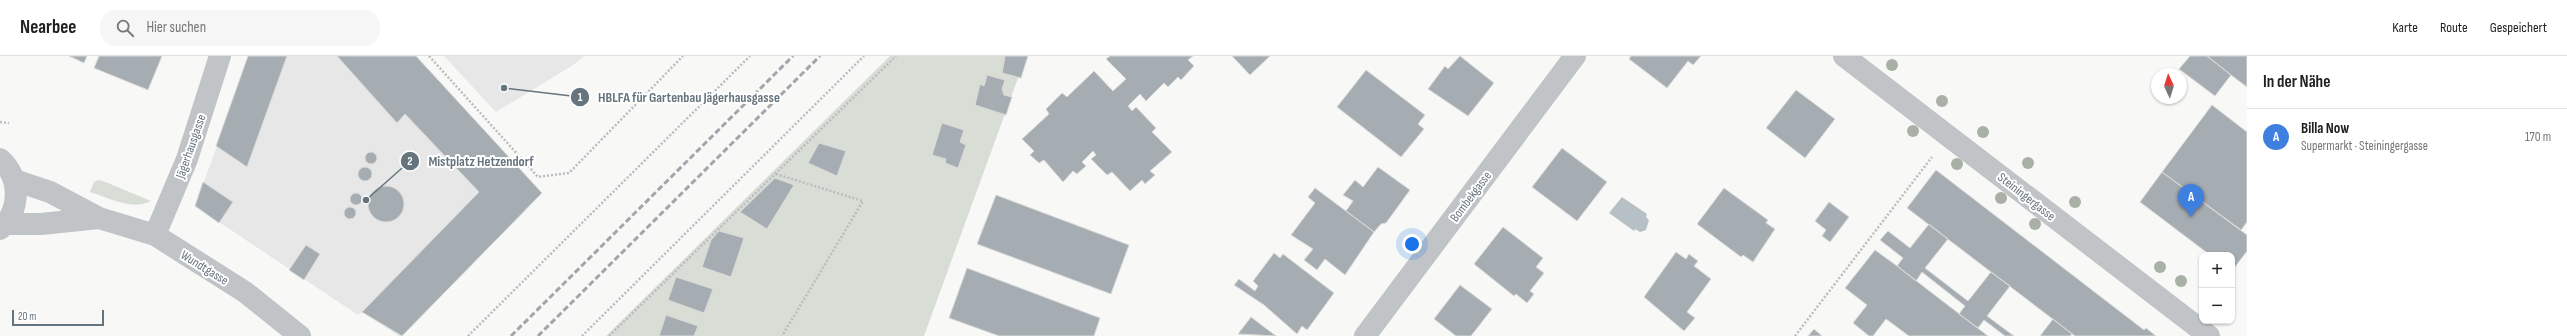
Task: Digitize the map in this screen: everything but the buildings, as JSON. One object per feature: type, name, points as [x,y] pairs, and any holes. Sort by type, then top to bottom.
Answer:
[{"type":"street","name":"Jägerhausgasse","points":[[155,235],[187,159],[220,56]]},
{"type":"street","name":"Bombekgasse","points":[[1365,336],[1575,56]]},
{"type":"street","name":"Steiningergasse","points":[[1844,56],[2209,336]]},
{"type":"street","points":[[0,159],[6,164],[14,180],[16,196],[13,211],[3,227]]},
{"type":"street","name":"Wundtgasse","points":[[14,180],[50,192],[98,218],[155,235],[245,292],[300,336]]},
{"type":"street","name":"Wundtgasse","points":[[3,227],[98,218]]},
{"type":"path","points":[[429,56],[538,177],[569,173],[684,56]]},
{"type":"path","points":[[468,336],[750,56]]},
{"type":"path","points":[[582,336],[864,56]]},
{"type":"path","points":[[609,336],[896,56]]},
{"type":"path","points":[[0,122],[9,123]]},
{"type":"path","points":[[1795,336],[1925,168],[1947,135]]},
{"type":"path","points":[[775,173],[863,201],[782,336]]},
{"type":"shaded area","points":[[250,56],[416,56],[542,193],[402,336],[399,336],[362,312],[358,315],[195,206]]},
{"type":"shaded area","points":[[444,56],[584,56],[573,65],[496,112]]},
{"type":"shaded area","points":[[890,56],[1026,56],[924,336],[606,336]]},
{"type":"shaded area","points":[[98,180],[151,201],[137,205],[129,204],[90,192],[94,182]]},
{"type":"shaded area","points":[[1622,197],[1647,214],[1646,217],[1649,220],[1646,230],[1640,232],[1635,229],[1634,231],[1609,213]]},
{"type":"railway","points":[[511,336],[793,56]]},
{"type":"railway","points":[[538,336],[820,56]]},
{"type":"place","name":"HBLFA für Gartenbau Jägerhausgasse","points":[[504,88]]},
{"type":"place","name":"Mistplatz Hetzendorf","points":[[366,200]]},
{"type":"place","name":"Billa Now","points":[[2191,217]]}]
